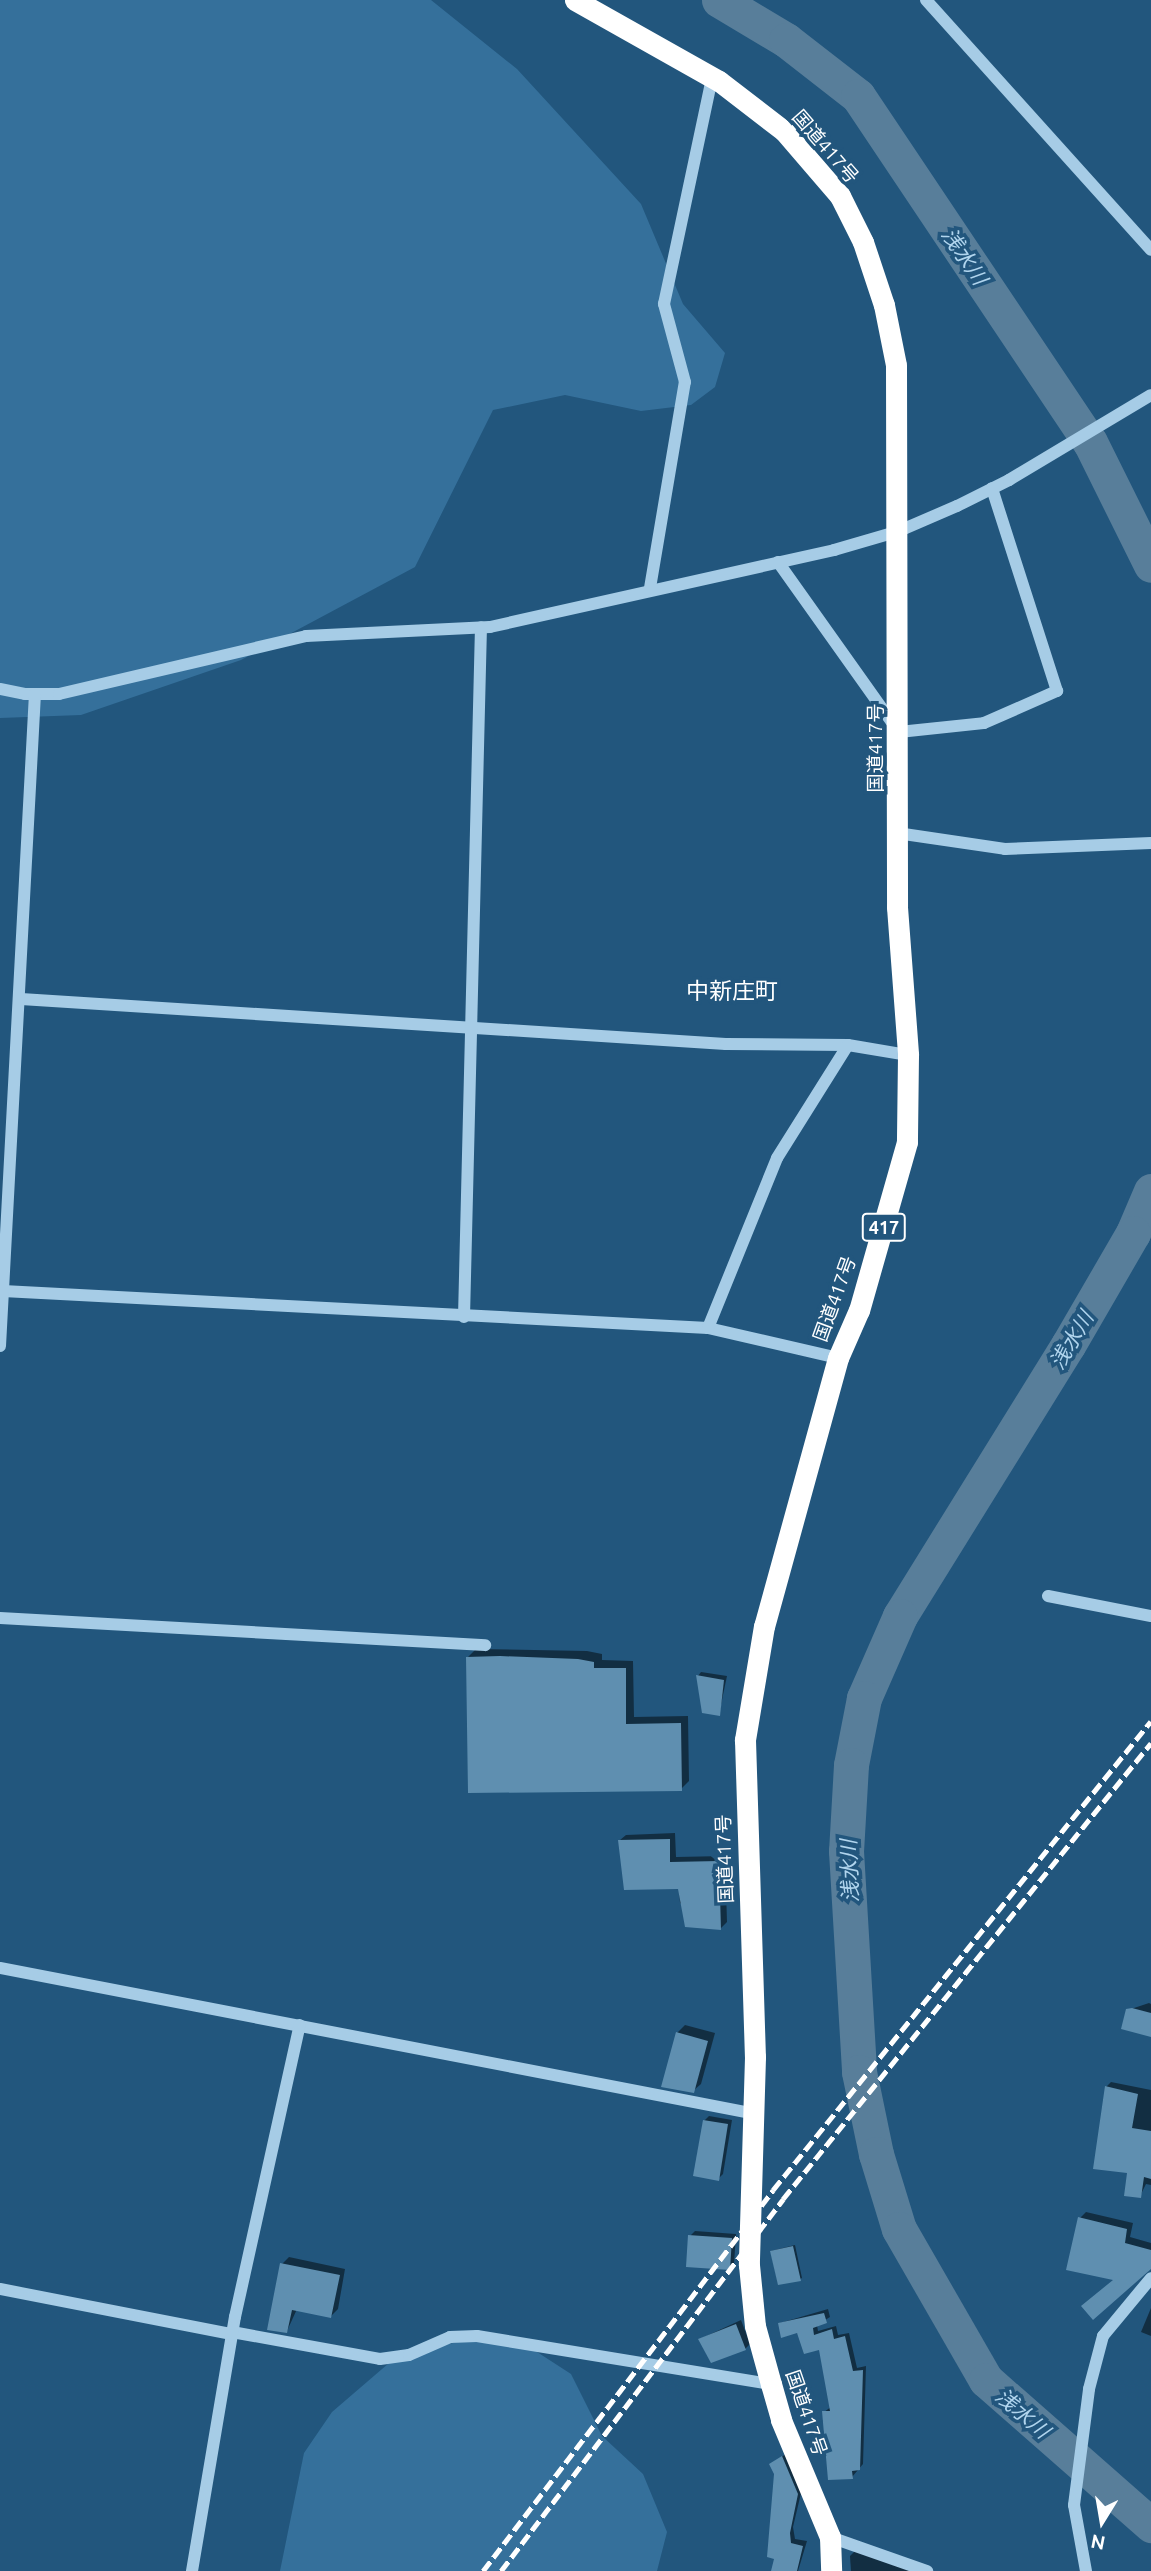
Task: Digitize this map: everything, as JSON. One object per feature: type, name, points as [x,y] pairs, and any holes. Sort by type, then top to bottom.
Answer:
[{"type":"highway","name":"国道417号","points":[[575,0],[712,78],[785,131],[840,196],[863,242],[884,305],[897,365],[900,732],[897,833],[899,958],[908,1055],[906,1142],[859,1310],[838,1358],[764,1626],[745,1740],[755,2057],[751,2113],[749,2265],[755,2326],[781,2420],[830,2537],[831,2571]]},
{"type":"street","points":[[926,0],[1151,250]]},
{"type":"street","points":[[650,588],[685,382],[664,304],[712,78]]},
{"type":"street","points":[[0,689],[34,695],[60,694],[306,636],[481,627],[778,562],[898,531],[1009,480],[1151,395]]},
{"type":"street","points":[[778,562],[900,732],[984,723],[1057,691],[992,488]]},
{"type":"street","points":[[464,1317],[481,627]]},
{"type":"street","points":[[0,1346],[21,999],[34,695]]},
{"type":"street","points":[[897,833],[1005,849],[1151,843]]},
{"type":"street","points":[[21,999],[726,1044],[848,1045],[908,1055]]},
{"type":"street","points":[[708,1328],[777,1158],[848,1045]]},
{"type":"street","points":[[4,1291],[708,1328],[838,1358]]},
{"type":"street","points":[[1048,1596],[1151,1616]]},
{"type":"street","points":[[0,1618],[485,1645]]},
{"type":"street","points":[[0,1968],[751,2113]]},
{"type":"street","points":[[192,2571],[232,2333],[300,2025]]},
{"type":"street","points":[[1081,2570],[1074,2505],[1089,2389],[1103,2336],[1151,2278]]},
{"type":"street","points":[[0,2289],[380,2359],[409,2355],[450,2337],[477,2336],[771,2384]]},
{"type":"street","points":[[830,2537],[928,2571]]},
{"type":"shaded area","points":[[0,0],[431,0],[517,69],[641,204],[683,304],[725,353],[715,387],[691,405],[641,411],[565,395],[493,410],[415,567],[241,660],[81,715],[0,718]]},
{"type":"shaded area","points":[[469,2339],[534,2350],[571,2374],[602,2436],[643,2474],[667,2532],[657,2571],[280,2571],[304,2453],[332,2412],[396,2357]]},
{"type":"building","points":[[466,1657],[578,1659],[594,1662],[594,1668],[626,1668],[626,1724],[681,1723],[682,1791],[468,1793]]},
{"type":"building","points":[[696,1675],[724,1680],[720,1716],[702,1713]]},
{"type":"building","points":[[670,1839],[670,1862],[719,1861],[721,1930],[685,1927],[678,1889],[624,1890],[618,1840]]},
{"type":"building","points":[[1126,2009],[1151,2013],[1151,2037],[1121,2029]]},
{"type":"building","points":[[676,2032],[708,2041],[694,2093],[661,2087]]},
{"type":"building","points":[[1105,2086],[1138,2094],[1132,2128],[1151,2131],[1151,2179],[1144,2177],[1141,2198],[1124,2196],[1127,2173],[1093,2169]]},
{"type":"building","points":[[703,2120],[728,2124],[719,2181],[693,2176]]},
{"type":"building","points":[[1078,2217],[1127,2229],[1125,2243],[1151,2250],[1151,2269],[1093,2320],[1081,2306],[1113,2280],[1066,2270]]},
{"type":"building","points":[[688,2235],[732,2238],[730,2270],[686,2267]]},
{"type":"building","points":[[793,2246],[801,2281],[778,2285],[770,2251]]},
{"type":"building","points":[[280,2263],[340,2275],[331,2318],[292,2310],[287,2333],[267,2330]]},
{"type":"building","points":[[824,2313],[827,2323],[813,2328],[814,2335],[832,2329],[834,2339],[845,2336],[853,2371],[863,2370],[860,2470],[852,2471],[853,2479],[828,2480],[822,2411],[830,2411],[819,2350],[804,2354],[797,2333],[781,2338],[778,2323]]},
{"type":"building","points":[[736,2324],[746,2350],[711,2363],[698,2339]]},
{"type":"building","points":[[782,2456],[798,2494],[790,2533],[791,2543],[803,2546],[797,2571],[771,2571],[774,2559],[767,2557],[774,2474],[769,2464]]},
{"type":"waterway","name":"浅水川","points":[[719,0],[786,40],[858,96],[1090,442],[1151,565]]},
{"type":"waterway","name":"浅水川","points":[[1151,1191],[1133,1233],[1068,1345],[900,1616],[864,1698],[851,1765],[846,1851],[859,2072],[876,2154],[899,2229],[986,2380],[1151,2525]]},
{"type":"railway","points":[[483,2571],[773,2190],[1151,1721]]},
{"type":"railway","points":[[501,2571],[783,2199],[1151,1743]]},
{"type":"district","name":"中新庄町","points":[[732,991]]}]
